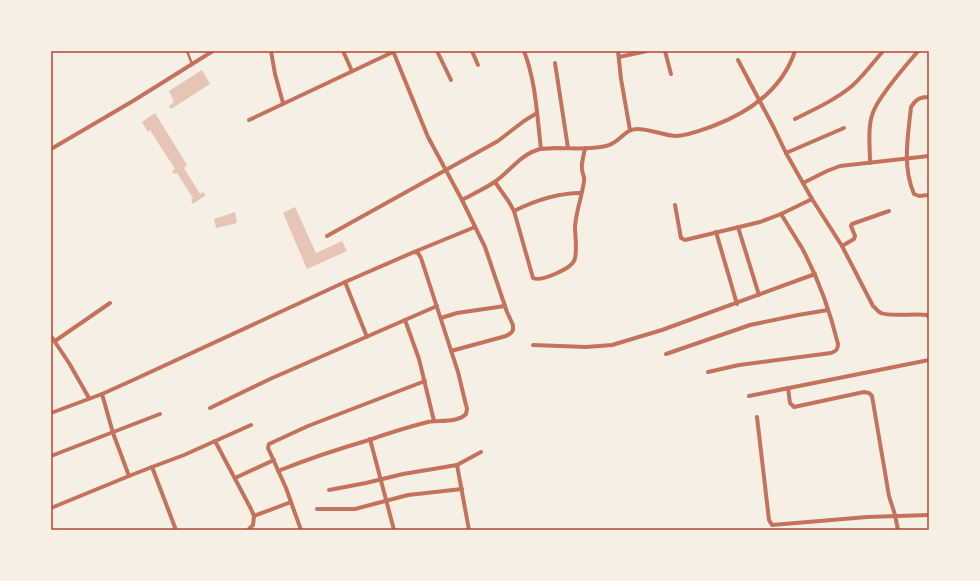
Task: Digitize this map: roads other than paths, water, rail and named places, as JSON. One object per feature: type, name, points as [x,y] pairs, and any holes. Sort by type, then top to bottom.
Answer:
[{"type":"street","points":[[51,149],[133,101],[213,51]]},
{"type":"street","points":[[271,51],[275,74],[283,103]]},
{"type":"street","points":[[343,51],[352,71]]},
{"type":"street","points":[[249,120],[393,51],[414,105],[445,170],[475,227],[492,266],[513,325],[513,330],[511,333],[451,351]]},
{"type":"street","points":[[437,51],[451,80]]},
{"type":"street","points":[[472,51],[478,65]]},
{"type":"street","points":[[524,51],[532,74],[541,149]]},
{"type":"street","points":[[618,51],[621,79],[630,130]]},
{"type":"street","points":[[619,57],[647,51]]},
{"type":"street","points":[[665,51],[671,74]]},
{"type":"street","points":[[462,200],[495,182],[522,158],[541,149],[607,146],[620,139],[630,130],[637,129],[676,136],[685,135],[722,123],[744,112],[760,101],[778,84],[788,69],[795,51]]},
{"type":"street","points":[[795,119],[832,100],[851,86],[862,76],[883,51]]},
{"type":"street","points":[[870,162],[870,127],[873,111],[882,96],[918,51]]},
{"type":"street","points":[[738,60],[803,184],[842,246],[874,306],[881,313],[921,314],[929,317]]},
{"type":"street","points":[[555,63],[568,148]]},
{"type":"street","points":[[929,97],[921,97],[915,101],[911,107],[906,158],[908,173],[914,194],[919,196],[929,195]]},
{"type":"street","points":[[328,236],[498,141],[537,113]]},
{"type":"street","points":[[786,153],[844,128]]},
{"type":"street","points":[[495,182],[510,202],[514,211],[533,278],[539,279],[564,270],[574,261],[575,256],[576,215],[584,181],[582,169],[585,148]]},
{"type":"street","points":[[803,184],[840,166],[929,156]]},
{"type":"street","points":[[514,211],[542,199],[556,195],[582,192]]},
{"type":"street","points":[[675,205],[681,238],[683,240],[760,222],[812,199]]},
{"type":"street","points":[[842,246],[854,239],[851,226],[852,224],[889,211]]},
{"type":"street","points":[[708,372],[739,365],[830,353],[835,352],[838,348],[828,310],[815,274],[802,248],[781,214]]},
{"type":"street","points":[[51,413],[102,394],[345,282],[475,227]]},
{"type":"street","points":[[738,227],[758,295]]},
{"type":"street","points":[[716,232],[737,304]]},
{"type":"street","points":[[278,471],[310,458],[370,439],[434,421],[457,419],[466,414],[467,409],[441,318],[421,258],[418,253],[414,252]]},
{"type":"street","points":[[533,345],[586,348],[612,345],[662,330],[737,304],[815,274]]},
{"type":"street","points":[[345,282],[367,337]]},
{"type":"street","points":[[55,341],[110,303]]},
{"type":"street","points":[[210,408],[270,378],[437,306]]},
{"type":"street","points":[[441,318],[457,313],[505,306]]},
{"type":"street","points":[[666,354],[750,325],[828,310]]},
{"type":"street","points":[[405,320],[419,359],[434,421]]},
{"type":"street","points":[[51,336],[89,398]]},
{"type":"street","points":[[749,396],[929,360]]},
{"type":"street","points":[[301,530],[268,448],[269,444],[272,441],[424,381]]},
{"type":"street","points":[[788,388],[790,403],[794,407],[864,392],[869,393],[872,396],[889,496],[898,530]]},
{"type":"street","points":[[102,394],[113,433],[129,476]]},
{"type":"street","points":[[51,456],[160,414]]},
{"type":"street","points":[[757,417],[769,520],[772,525],[895,515],[929,515]]},
{"type":"street","points":[[51,508],[184,455],[251,425]]},
{"type":"street","points":[[370,439],[394,530]]},
{"type":"street","points":[[215,441],[254,516],[253,525],[248,530]]},
{"type":"street","points":[[329,490],[457,465],[481,452]]},
{"type":"street","points":[[235,478],[274,460]]},
{"type":"street","points":[[457,465],[470,530]]},
{"type":"street","points":[[152,467],[176,530]]},
{"type":"street","points":[[317,509],[355,509],[413,494],[462,489]]},
{"type":"street","points":[[254,516],[291,502]]},
{"type":"street","points":[[784,525],[784,530]]},
{"type":"lane","points":[[187,51],[192,64]]}]
